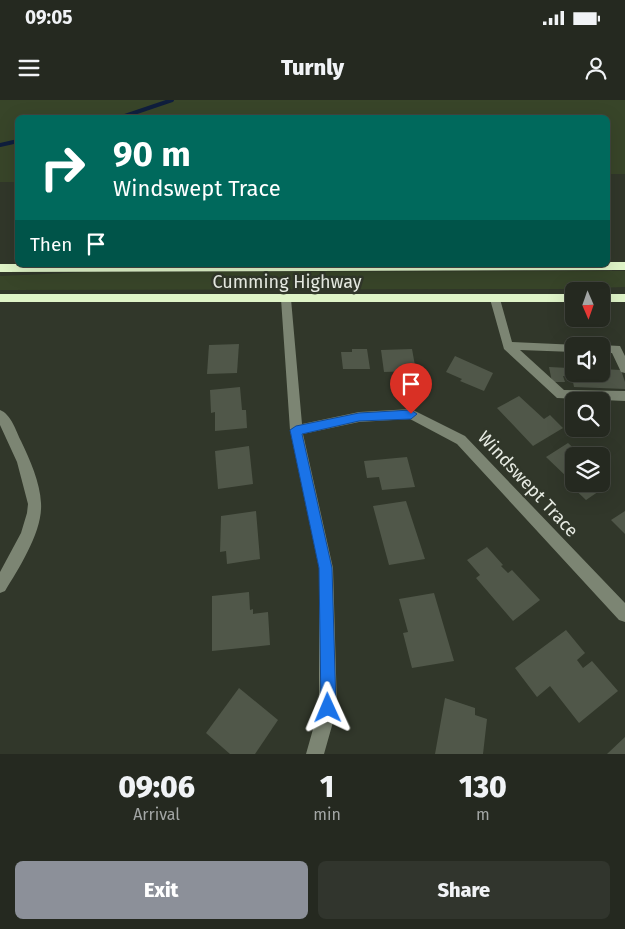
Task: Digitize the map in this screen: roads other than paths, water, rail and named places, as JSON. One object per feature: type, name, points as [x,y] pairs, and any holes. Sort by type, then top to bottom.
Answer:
[{"type":"highway","name":"Cumming Highway","points":[[610,266],[625,266]]},
{"type":"highway","name":"Cumming Highway","points":[[0,268],[312,267]]},
{"type":"highway","name":"Cumming Highway","points":[[0,298],[565,298]]},
{"type":"highway","points":[[610,298],[625,298]]},
{"type":"street","points":[[495,298],[508,346],[561,395],[625,396]]},
{"type":"street","points":[[286,299],[296,430],[326,568],[328,708],[315,754]]},
{"type":"street","points":[[508,346],[565,348]]},
{"type":"street","points":[[610,349],[616,349],[625,370]]},
{"type":"street","name":"Windswept Trace","points":[[296,430],[359,417],[411,414],[461,440],[625,614]]},
{"type":"street","points":[[0,416],[27,466],[35,510],[20,554],[0,586]]},
{"type":"waterway","points":[[128,115],[172,100]]},
{"type":"waterway","points":[[0,145],[15,142]]}]
